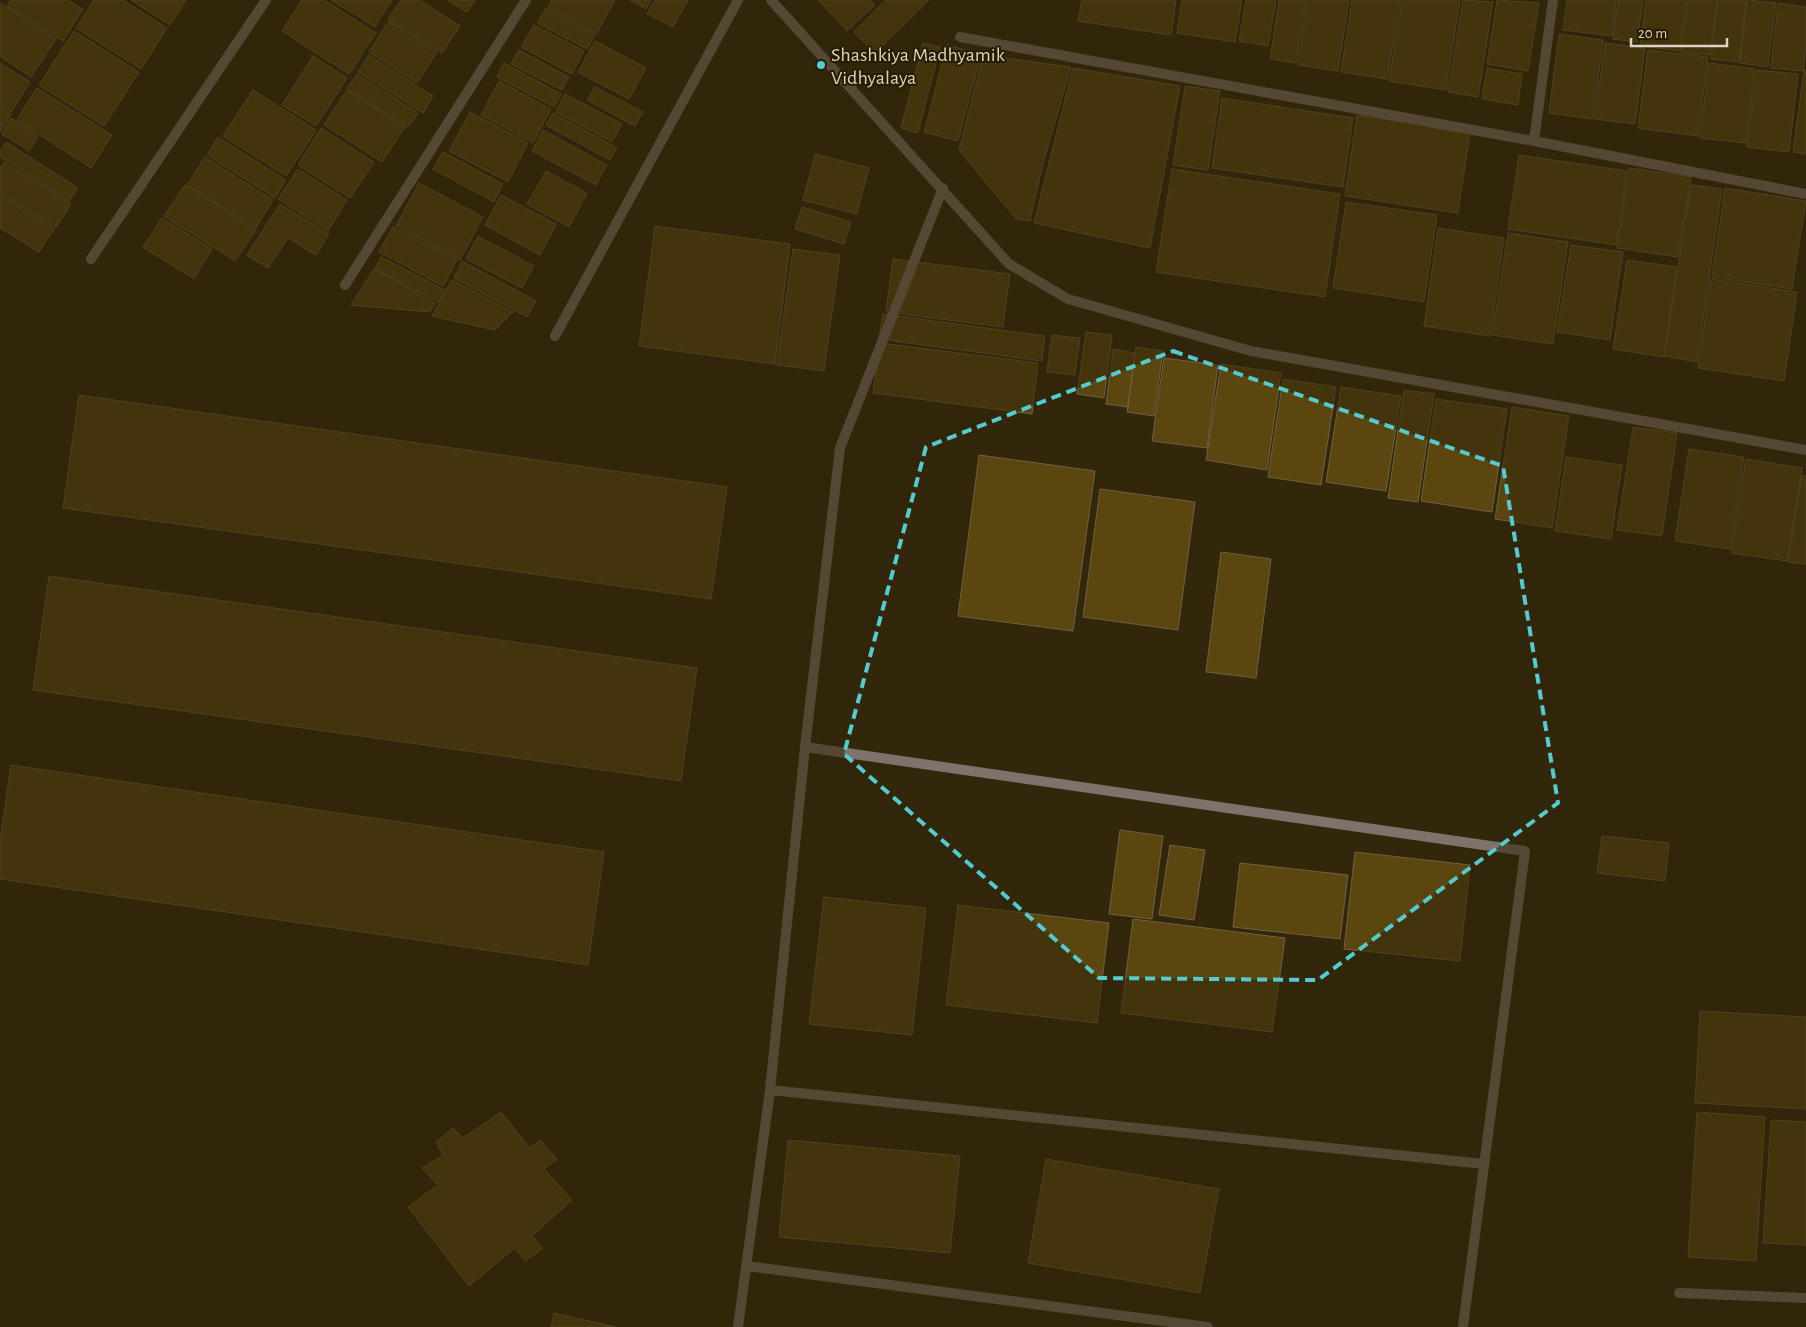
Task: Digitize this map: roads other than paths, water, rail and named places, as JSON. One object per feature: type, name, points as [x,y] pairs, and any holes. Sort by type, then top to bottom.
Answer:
[{"type":"street","points":[[92,259],[266,0]]},
{"type":"street","points":[[345,285],[526,0]]},
{"type":"street","points":[[555,336],[738,0]]},
{"type":"street","points":[[770,0],[943,188],[1009,264],[1068,299],[1251,351],[1806,450]]},
{"type":"street","points":[[1534,141],[1553,0]]},
{"type":"street","points":[[960,37],[1534,141],[1806,194]]},
{"type":"street","points":[[738,1327],[770,1090],[840,448],[943,188]]},
{"type":"street","points":[[806,747],[1525,851],[1463,1327]]},
{"type":"street","points":[[770,1090],[1484,1164]]},
{"type":"street","points":[[746,1266],[1208,1327]]},
{"type":"street","points":[[1679,1293],[1806,1298]]},
{"type":"place","name":"Shashkiya Madhyamik Vidhyalaya","points":[[821,65]]}]
